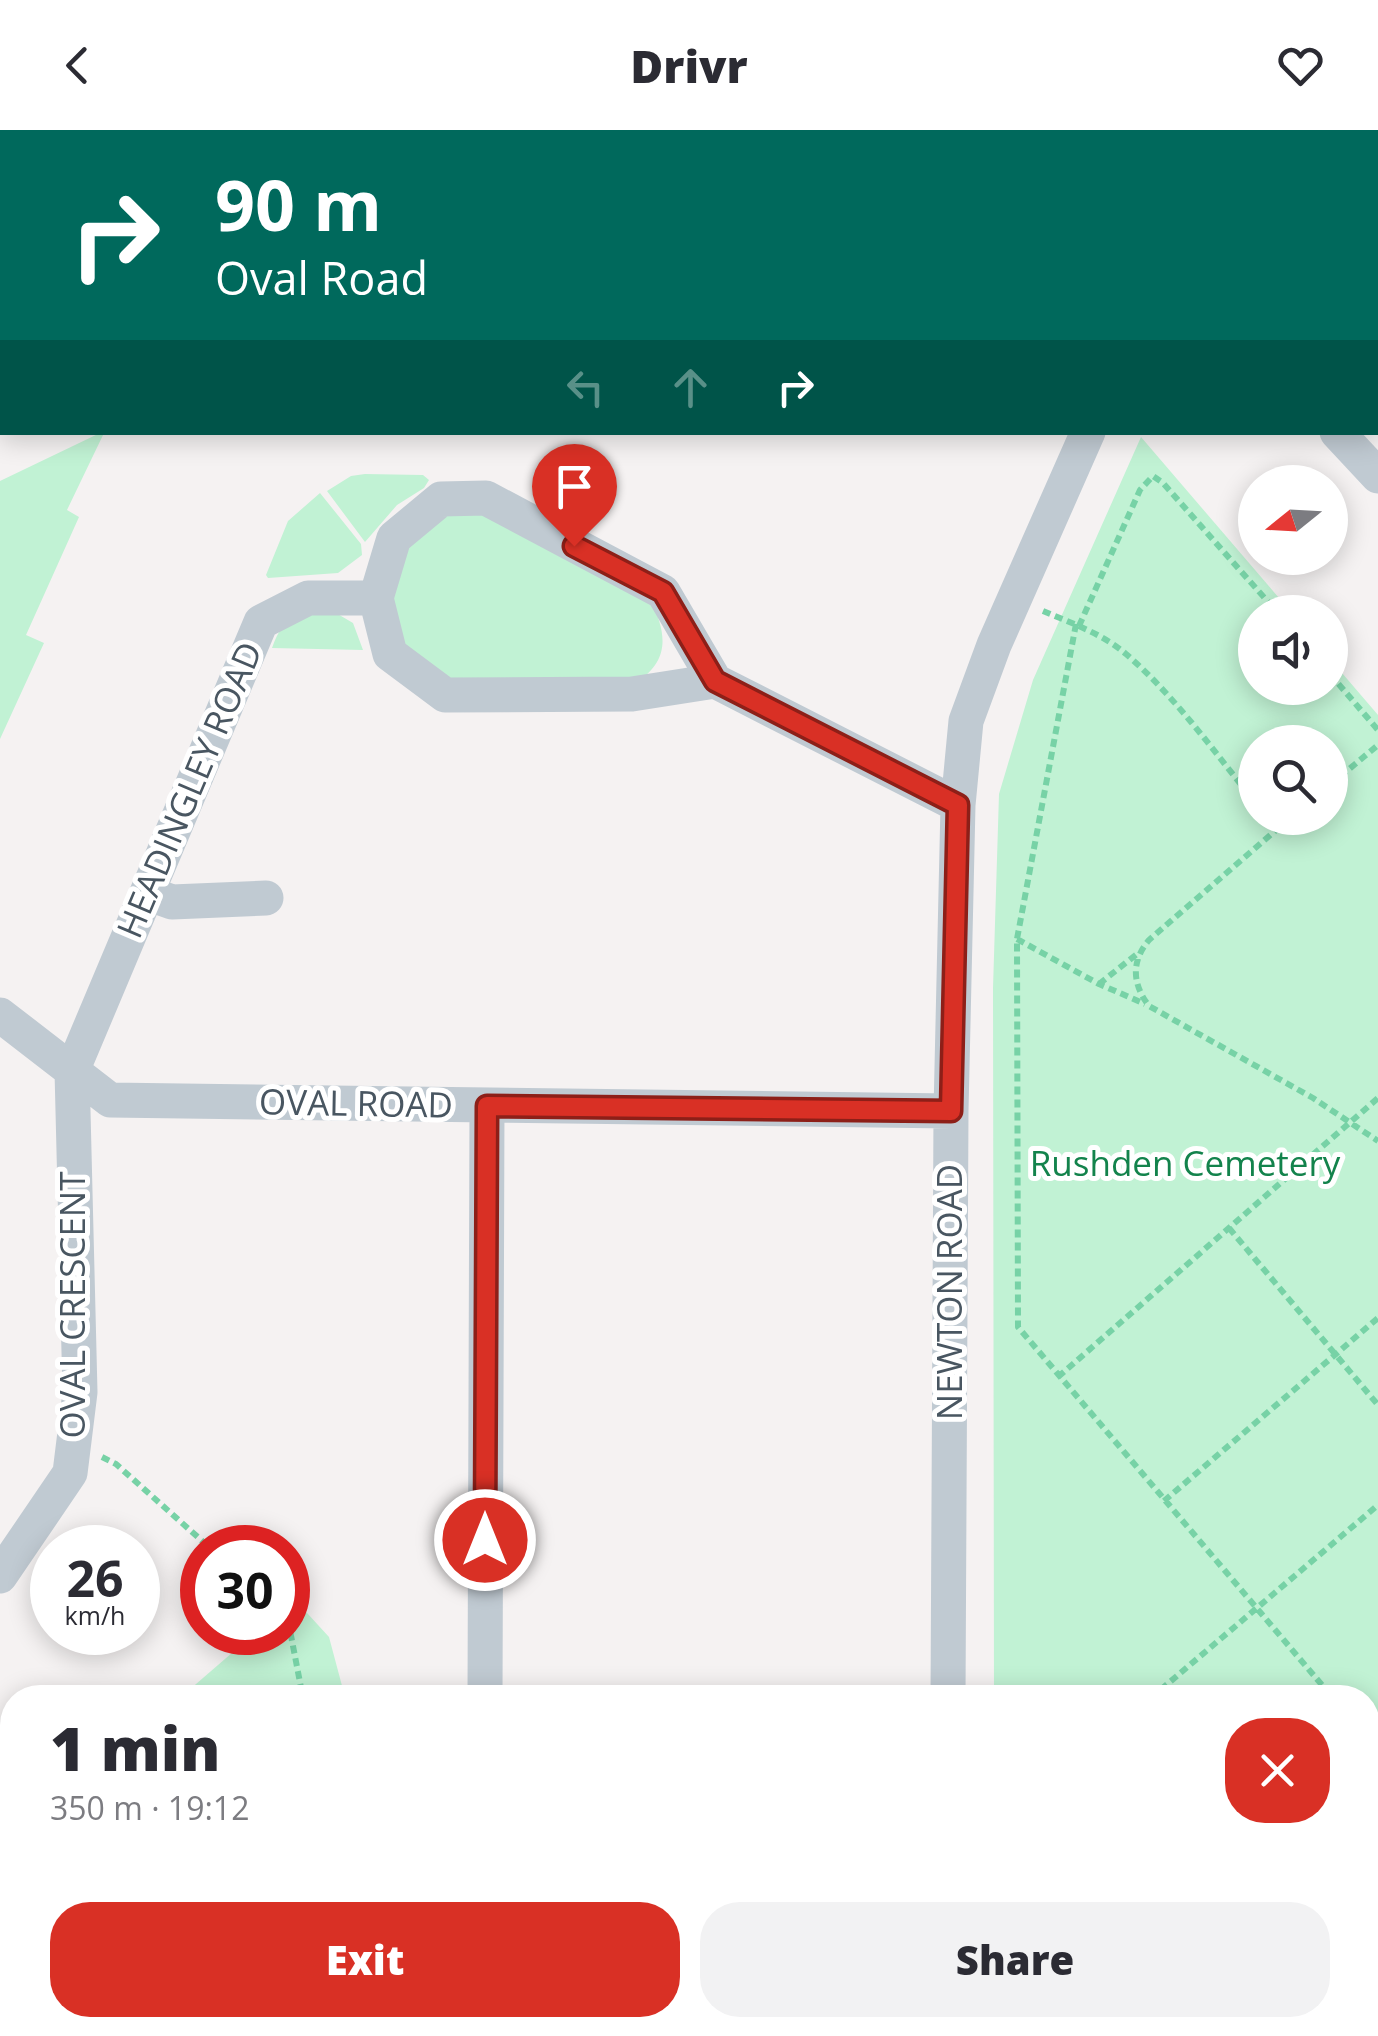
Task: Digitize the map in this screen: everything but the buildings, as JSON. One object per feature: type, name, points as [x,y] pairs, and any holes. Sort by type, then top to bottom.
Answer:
[{"type":"street","name":"NEWTON ROAD","points":[[948,1685],[951,1111],[958,805],[966,721],[1087,435]]},
{"type":"street","points":[[1340,435],[1378,476]]},
{"type":"street","points":[[715,681],[632,694],[445,695],[390,654],[376,598],[394,538],[441,499],[486,498],[663,592],[715,681],[958,805]]},
{"type":"street","name":"HEADINGLEY ROAD","points":[[72,1071],[260,622],[308,598],[376,598]]},
{"type":"street","points":[[147,893],[172,902],[266,898]]},
{"type":"street","name":"OVAL ROAD","points":[[0,1015],[110,1100],[951,1111]]},
{"type":"street","name":"OVAL CRESCENT","points":[[0,1576],[70,1473],[80,1392],[72,1071]]},
{"type":"street","points":[[484,1685],[487,1106]]},
{"type":"path","points":[[1262,595],[1153,476],[1140,490],[1078,625],[1017,939],[1018,1327],[1322,1685]]},
{"type":"path","points":[[1014,600],[1078,625],[1126,653],[1182,712],[1238,781]]},
{"type":"path","points":[[1348,695],[1378,730]]},
{"type":"path","points":[[1348,769],[1378,745]]},
{"type":"path","points":[[1099,984],[1269,835]]},
{"type":"path","points":[[1017,939],[1099,984],[1150,1006],[1312,1098],[1378,1141]]},
{"type":"path","points":[[1138,953],[1136,979],[1150,1006]]},
{"type":"path","points":[[1058,1376],[1378,1098]]},
{"type":"path","points":[[1228,1228],[1378,1405]]},
{"type":"path","points":[[1164,1501],[1378,1318]]},
{"type":"path","points":[[74,1442],[116,1464],[184,1525]]},
{"type":"path","points":[[1166,1685],[1378,1505]]},
{"type":"path","points":[[295,1655],[300,1685]]},
{"type":"green space","points":[[103,435],[67,510],[79,517],[26,635],[44,643],[0,739],[0,481]]},
{"type":"green space","name":"Rushden Cemetery","points":[[1141,437],[1238,550],[1238,575],[1259,575],[1276,595],[1238,595],[1238,705],[1348,705],[1348,680],[1378,715],[1378,1685],[994,1685],[993,988],[999,794],[1033,680]]},
{"type":"green space","points":[[423,475],[429,480],[424,488],[397,505],[365,542],[327,491],[351,476]]},
{"type":"green space","points":[[320,493],[361,544],[362,555],[338,573],[268,578],[288,521]]},
{"type":"green space","points":[[473,506],[651,600],[660,623],[662,645],[656,664],[648,673],[637,682],[471,688],[414,664],[390,620],[390,576],[427,520]]},
{"type":"green space","points":[[336,613],[353,623],[363,650],[272,648],[283,627],[296,617]]},
{"type":"green space","points":[[310,1616],[329,1637],[342,1685],[195,1685],[230,1655],[310,1655]]},
{"type":"route","points":[[485,1540],[487,1106],[951,1111],[958,805],[715,681],[663,592],[574,546]]}]
